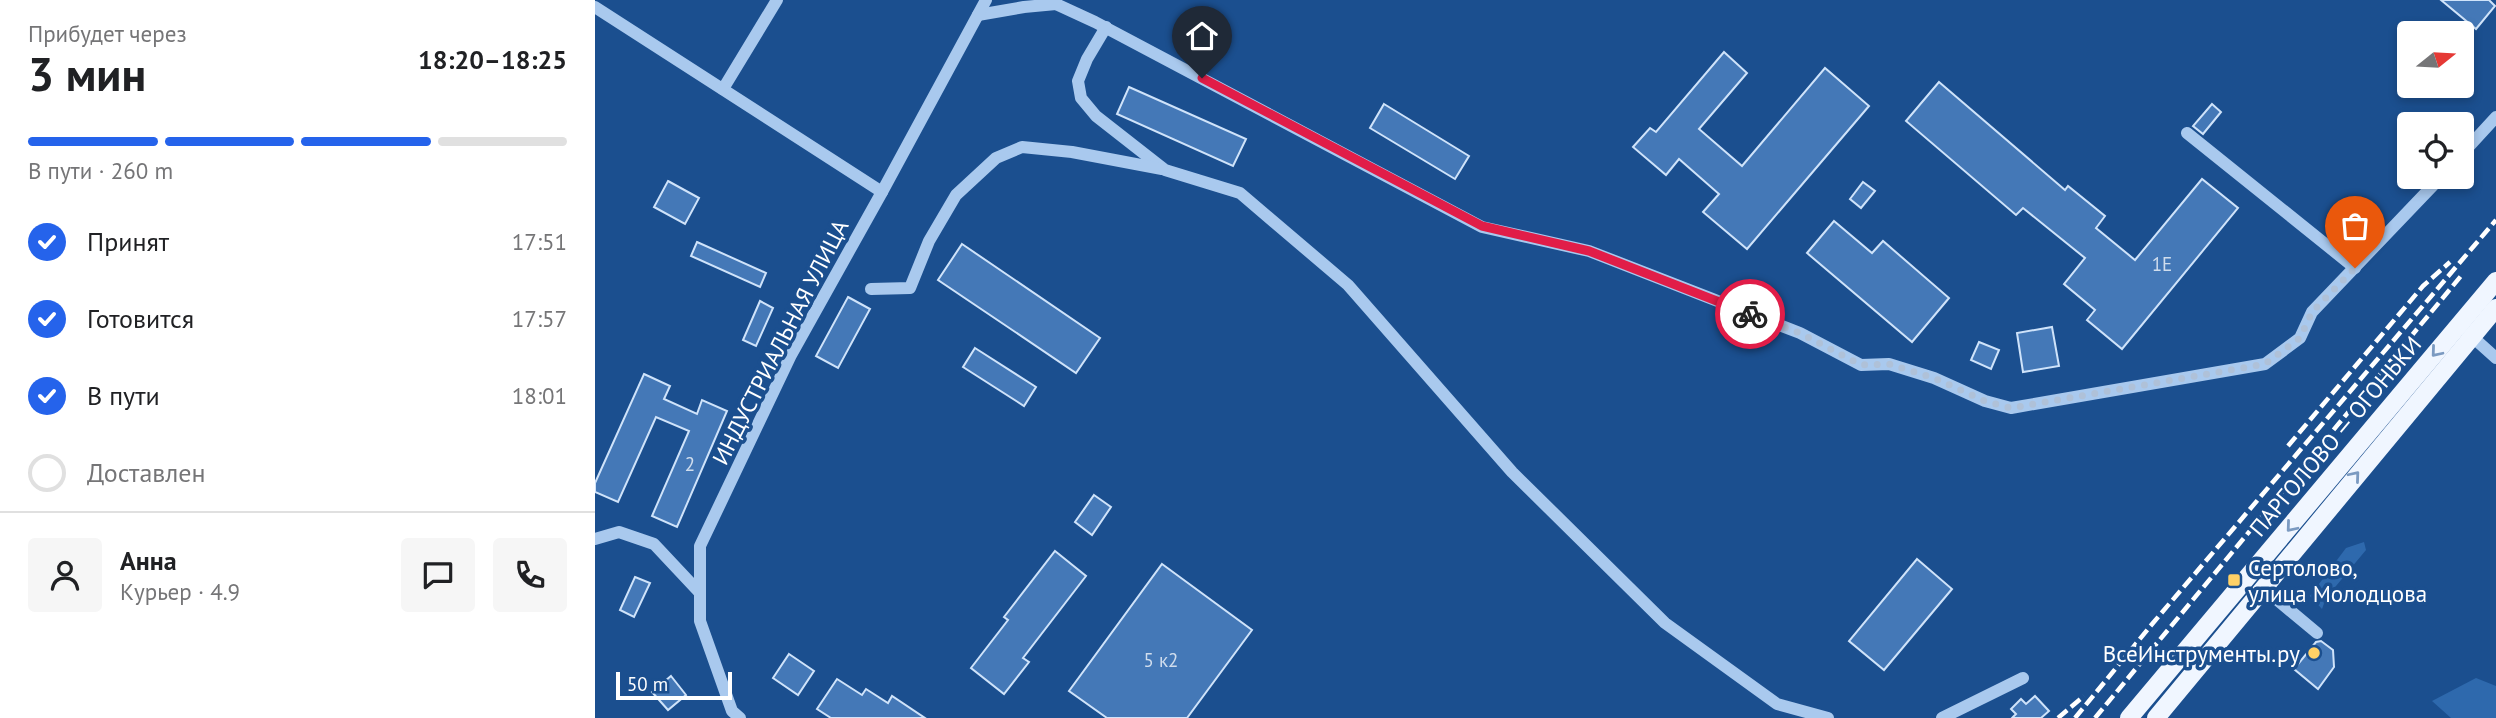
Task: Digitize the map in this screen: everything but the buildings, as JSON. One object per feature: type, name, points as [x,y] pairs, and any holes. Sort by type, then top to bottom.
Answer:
[{"type":"main road","name":"ПАРГОЛОВО — ОГОНЬКИ","points":[[2156,718],[2263,589],[2465,331],[2496,281]]},
{"type":"main road","name":"ПАРГОЛОВО — ОГОНЬКИ","points":[[2129,718],[2465,331],[2496,308]]},
{"type":"street","points":[[723,89],[777,0]]},
{"type":"street","name":"ИНДУСТРИАЛЬНАЯ УЛИЦА","points":[[740,718],[732,711],[700,621],[700,546],[791,355],[986,0]]},
{"type":"street","points":[[978,15],[1055,2],[1482,226],[1589,251],[1800,333],[1861,365],[1889,364],[1934,378],[1985,401],[2011,408],[2265,364],[2300,338],[2312,312],[2430,189]]},
{"type":"street","points":[[595,7],[882,192]]},
{"type":"street","points":[[1106,27],[1078,81],[1081,97],[1096,116],[1165,170]]},
{"type":"street","points":[[2474,140],[2496,117]]},
{"type":"street","points":[[2186,133],[2355,268]]},
{"type":"street","points":[[871,289],[910,288],[929,241],[956,195],[996,158],[1022,147],[1072,152],[1165,170],[1240,193],[1348,285],[1512,472],[1665,623],[1777,704],[1828,718]]},
{"type":"street","points":[[2465,331],[2496,358]]},
{"type":"street","points":[[595,539],[619,532],[654,544],[700,593]]},
{"type":"street","points":[[2263,589],[2317,633]]},
{"type":"street","points":[[1942,718],[2023,678]]},
{"type":"shaded area","points":[[2364,542],[2366,550],[2326,598],[2322,609],[2310,596],[2346,548]]},
{"type":"shaded area","points":[[2476,678],[2496,686],[2496,718],[2451,718],[2432,701]]},
{"type":"railway","points":[[2075,718],[2496,220]]},
{"type":"railway","points":[[2288,446],[2423,286],[2450,262]]},
{"type":"railway","points":[[2095,718],[2461,276]]},
{"type":"railway","points":[[2058,718],[2084,696]]},
{"type":"way so far","points":[[1750,314],[1800,333],[1861,365],[1889,364],[1934,378],[1985,401],[2011,408],[2265,364],[2300,338],[2312,312],[2355,268]]},
{"type":"place","name":"Сертолово, улица Молодцова","points":[[2234,580]]},
{"type":"place","name":"ВсеИнструменты.ру","points":[[2314,653]]},
{"type":"route","points":[[1202,78],[1482,226],[1589,251],[1750,314]]}]
